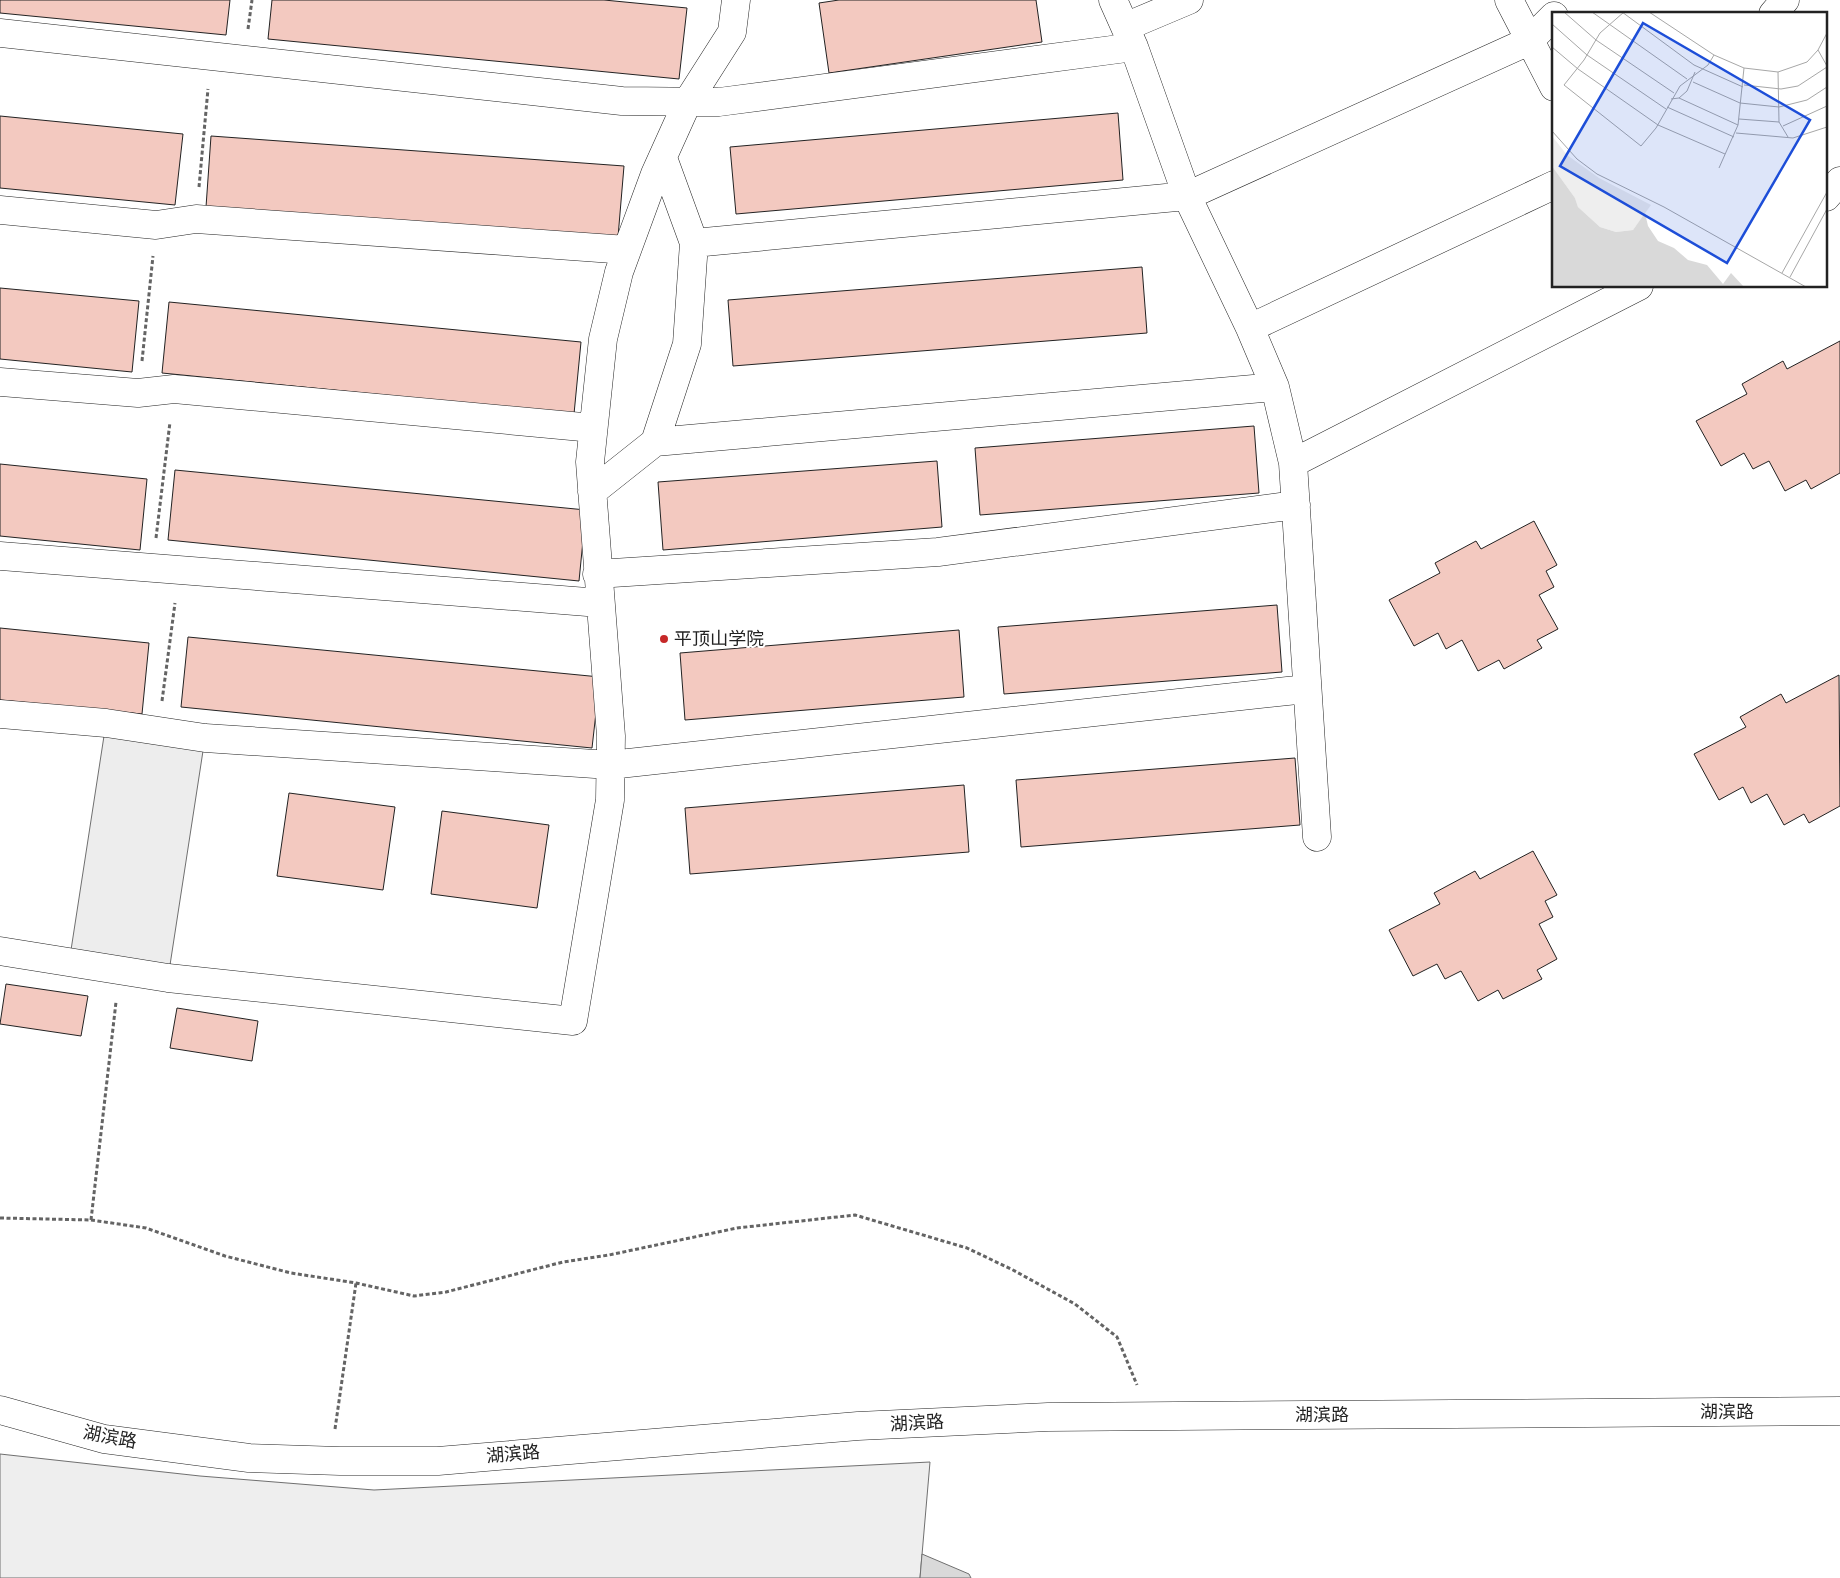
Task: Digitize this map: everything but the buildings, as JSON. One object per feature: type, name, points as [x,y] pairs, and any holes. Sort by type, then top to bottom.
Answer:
[{"type":"street","points":[[0,951],[178,979],[573,1021],[610,800],[611,736],[597,574],[590,462],[603,339],[619,272],[663,158],[688,100],[732,32],[736,0]]},
{"type":"street","points":[[1113,0],[1129,37],[1187,196],[1250,328],[1275,388],[1293,463],[1306,689],[1317,836]]},
{"type":"street","points":[[0,33],[622,100],[719,102],[1129,37],[1189,0]]},
{"type":"street","points":[[1509,0],[1552,83]]},
{"type":"street","points":[[1558,12],[1570,0]]},
{"type":"street","points":[[1775,12],[1785,0]]},
{"type":"street","points":[[694,243],[1187,196],[1529,40],[1552,18]]},
{"type":"street","points":[[655,442],[687,344],[694,243],[663,158]]},
{"type":"street","points":[[1828,195],[1840,181]]},
{"type":"street","points":[[1250,328],[1552,186]]},
{"type":"street","points":[[0,210],[156,225],[196,219],[627,250]]},
{"type":"street","points":[[1293,463],[1635,288]]},
{"type":"street","points":[[0,382],[138,393],[174,389],[594,428]]},
{"type":"street","points":[[592,492],[655,442],[1275,388]]},
{"type":"street","points":[[597,574],[938,552],[1296,505]]},
{"type":"street","points":[[0,556],[600,603]]},
{"type":"street","points":[[0,714],[106,723],[205,738],[610,765],[1306,689]]},
{"type":"street","name":"湖滨路","points":[[0,1410],[104,1439],[249,1458],[330,1460],[438,1460],[858,1426],[1048,1417],[1840,1411]]},
{"type":"path","points":[[196,219],[211,56]]},
{"type":"path","points":[[138,393],[156,225]]},
{"type":"path","points":[[159,731],[174,389]]},
{"type":"path","points":[[91,1220],[119,971]]},
{"type":"path","points":[[0,1218],[91,1220],[146,1228],[225,1256],[291,1273],[356,1283],[414,1296],[446,1292],[563,1262],[609,1255],[737,1228],[854,1215],[967,1248],[1013,1270],[1075,1304],[1117,1338],[1151,1416]]},
{"type":"path","points":[[330,1460],[356,1283]]},
{"type":"shaded area","points":[[106,723],[205,738],[168,978],[69,963]]},
{"type":"shaded area","points":[[0,1454],[200,1476],[374,1490],[930,1462],[920,1578],[0,1578]]},
{"type":"shaded area","points":[[922,1554],[969,1574],[971,1578],[920,1578]]},
{"type":"place","name":"平顶山学院","points":[[664,639]]}]
